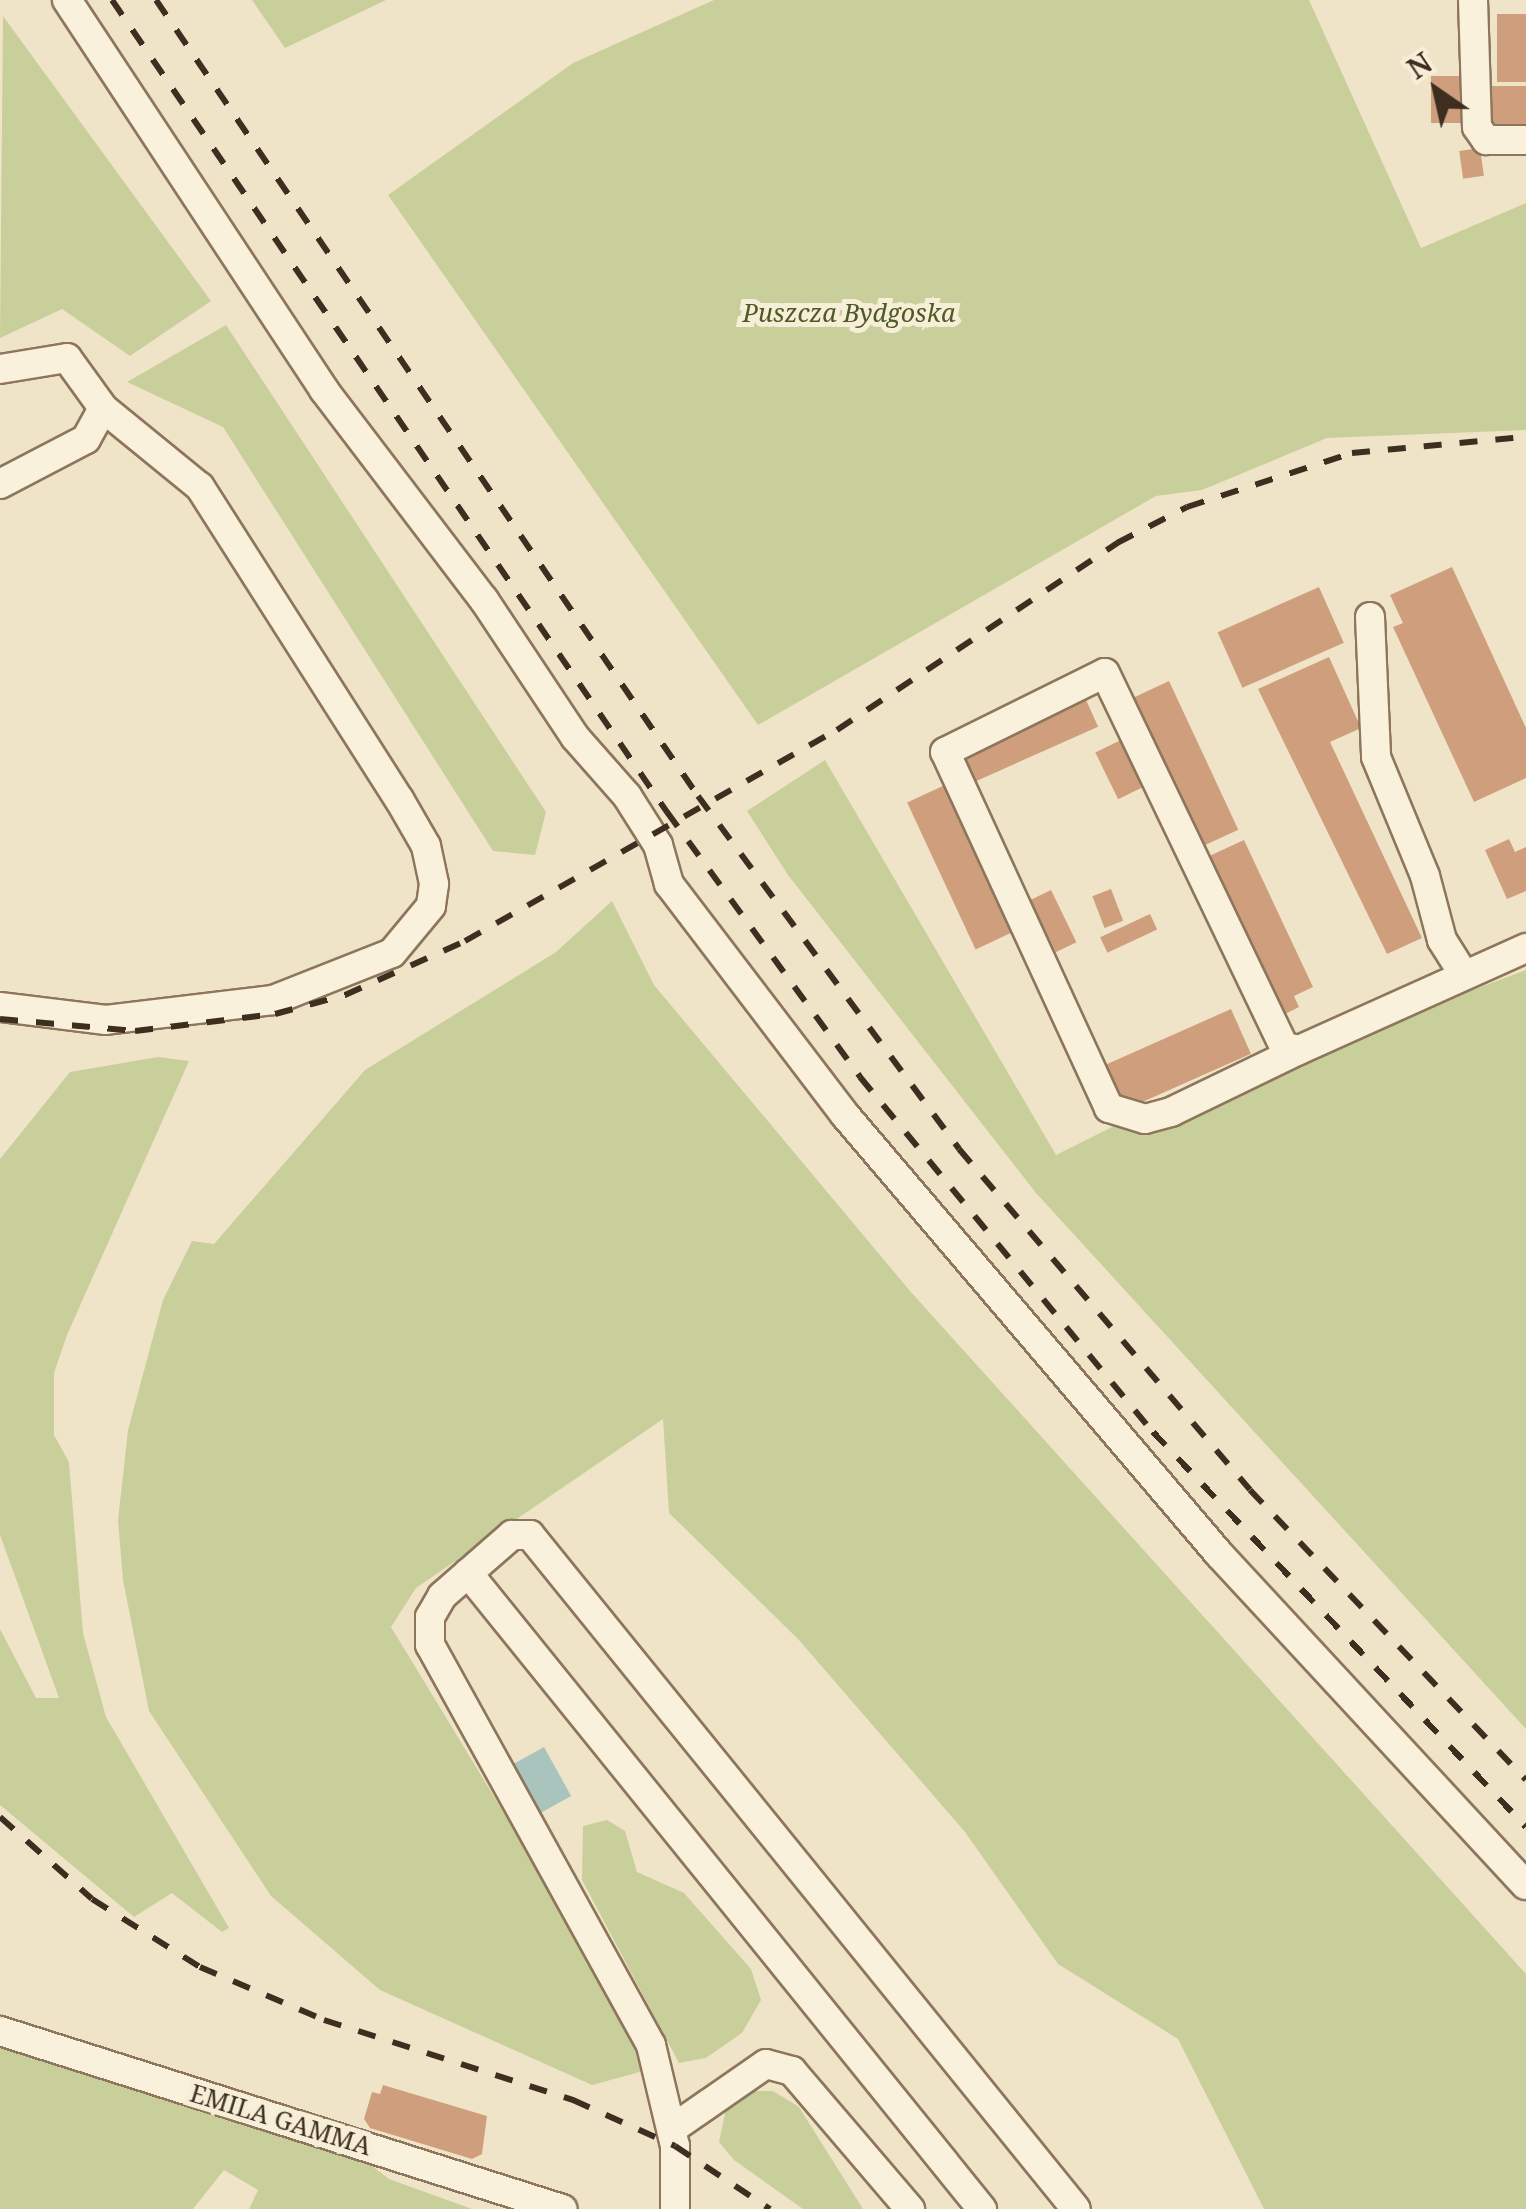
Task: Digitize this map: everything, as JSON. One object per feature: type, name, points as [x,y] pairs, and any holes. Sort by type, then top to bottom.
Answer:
[{"type":"street","points":[[67,0],[324,390],[484,600],[575,737],[626,796],[658,844],[669,884],[845,1116],[1128,1451],[1526,1885]]},
{"type":"street","points":[[1472,0],[1477,127],[1486,140],[1526,140]]},
{"type":"street","points":[[0,369],[66,358],[103,408],[200,487],[426,846],[431,906],[392,953],[273,1000],[106,1020],[0,1007]]},
{"type":"street","points":[[0,484],[86,439],[103,408]]},
{"type":"street","points":[[1370,617],[1376,758],[1426,876],[1442,940],[1464,974]]},
{"type":"street","points":[[1300,1050],[1284,1047],[1270,1030],[1105,673],[944,752],[1109,1108],[1145,1119],[1171,1112],[1526,948]]},
{"type":"street","points":[[675,2209],[672,2129],[642,2028],[430,1646],[434,1607],[512,1535],[530,1535],[1076,2209]]},
{"type":"street","points":[[468,1573],[982,2209]]},
{"type":"street","name":"EMILA GAMMA","points":[[0,2031],[562,2209]]},
{"type":"street","points":[[672,2129],[766,2064],[792,2071],[910,2209]]},
{"type":"green space","points":[[252,0],[386,0],[285,48]]},
{"type":"green space","name":"Puszcza Bydgoska","points":[[714,0],[1309,0],[1421,248],[1526,203],[1526,430],[1327,438],[1202,490],[1156,496],[758,725],[388,195],[573,63]]},
{"type":"green space","points":[[3,16],[211,301],[130,356],[62,309],[0,338]]},
{"type":"green space","points":[[226,325],[546,812],[535,855],[493,851],[223,427],[127,382]]},
{"type":"green space","points":[[825,760],[1056,1155],[1124,1121],[1526,970],[1526,1729],[1036,1193],[788,875],[747,811]]},
{"type":"green space","points":[[612,901],[654,985],[910,1291],[1526,1974],[1526,2209],[1264,2209],[1178,2039],[1058,1964],[965,1832],[798,1639],[669,1513],[663,1419],[416,1588],[391,1627],[645,2045],[640,2072],[592,2085],[380,1990],[271,1896],[149,1711],[123,1580],[118,1520],[128,1430],[163,1300],[192,1241],[214,1244],[365,1070],[556,952]]},
{"type":"green space","points":[[158,1057],[189,1061],[67,1335],[54,1373],[54,1435],[69,1462],[83,1633],[106,1717],[229,1928],[222,1932],[172,1893],[134,1917],[0,1805],[0,1629],[36,1698],[59,1698],[0,1535],[0,1159],[70,1072]]},
{"type":"green space","points":[[607,1820],[625,1831],[637,1872],[684,1893],[751,1969],[761,2000],[742,2033],[706,2058],[679,2063],[582,1880],[583,1826]]},
{"type":"green space","points":[[0,2046],[347,2147],[389,2179],[472,2209],[249,2209],[258,2190],[224,2170],[193,2209],[0,2209]]},
{"type":"green space","points":[[749,2091],[773,2091],[799,2107],[863,2209],[803,2209],[734,2160],[719,2142],[727,2104]]},
{"type":"water","points":[[544,1747],[571,1796],[538,1814],[511,1765]]},
{"type":"building","points":[[1497,14],[1526,14],[1526,82],[1497,82]]},
{"type":"building","points":[[1431,76],[1466,76],[1466,123],[1431,123]]},
{"type":"building","points":[[1487,86],[1526,86],[1526,127],[1487,127]]},
{"type":"building","points":[[1480,148],[1484,176],[1463,179],[1459,151]]},
{"type":"building","points":[[1452,567],[1526,728],[1526,778],[1474,802],[1393,627],[1403,623],[1390,595]]},
{"type":"building","points":[[1319,587],[1344,643],[1242,688],[1218,632]]},
{"type":"building","points":[[1329,657],[1361,728],[1330,742],[1422,938],[1387,954],[1258,689]]},
{"type":"building","points":[[1169,681],[1238,830],[1199,848],[1130,699]]},
{"type":"building","points":[[1083,693],[1098,727],[972,783],[957,749]]},
{"type":"building","points":[[1125,738],[1148,785],[1118,799],[1095,752]]},
{"type":"building","points":[[947,784],[1015,931],[976,949],[907,803]]},
{"type":"building","points":[[1509,839],[1515,852],[1526,847],[1526,891],[1507,899],[1485,850]]},
{"type":"building","points":[[1244,840],[1313,987],[1294,996],[1299,1007],[1279,1017],[1205,858]]},
{"type":"building","points":[[1111,889],[1123,921],[1105,928],[1092,896]]},
{"type":"building","points":[[1051,890],[1076,942],[1056,952],[1030,900]]},
{"type":"building","points":[[1150,914],[1157,929],[1107,953],[1100,937]]},
{"type":"building","points":[[1231,1009],[1251,1054],[1122,1111],[1102,1066]]},
{"type":"building","points":[[383,2085],[487,2116],[482,2154],[472,2159],[370,2128],[364,2119],[372,2092],[380,2094]]},
{"type":"railway","points":[[112,0],[667,812],[860,1077],[1153,1432],[1526,1827]]},
{"type":"railway","points":[[156,0],[698,796],[959,1149],[1250,1490],[1526,1780]]},
{"type":"railway","points":[[0,1019],[135,1031],[275,1014],[345,995],[465,941],[837,730],[1117,543],[1187,507],[1352,453],[1526,437]]},
{"type":"railway","points":[[0,1817],[92,1899],[200,1967],[324,2020],[573,2100],[675,2146],[770,2209]]}]
